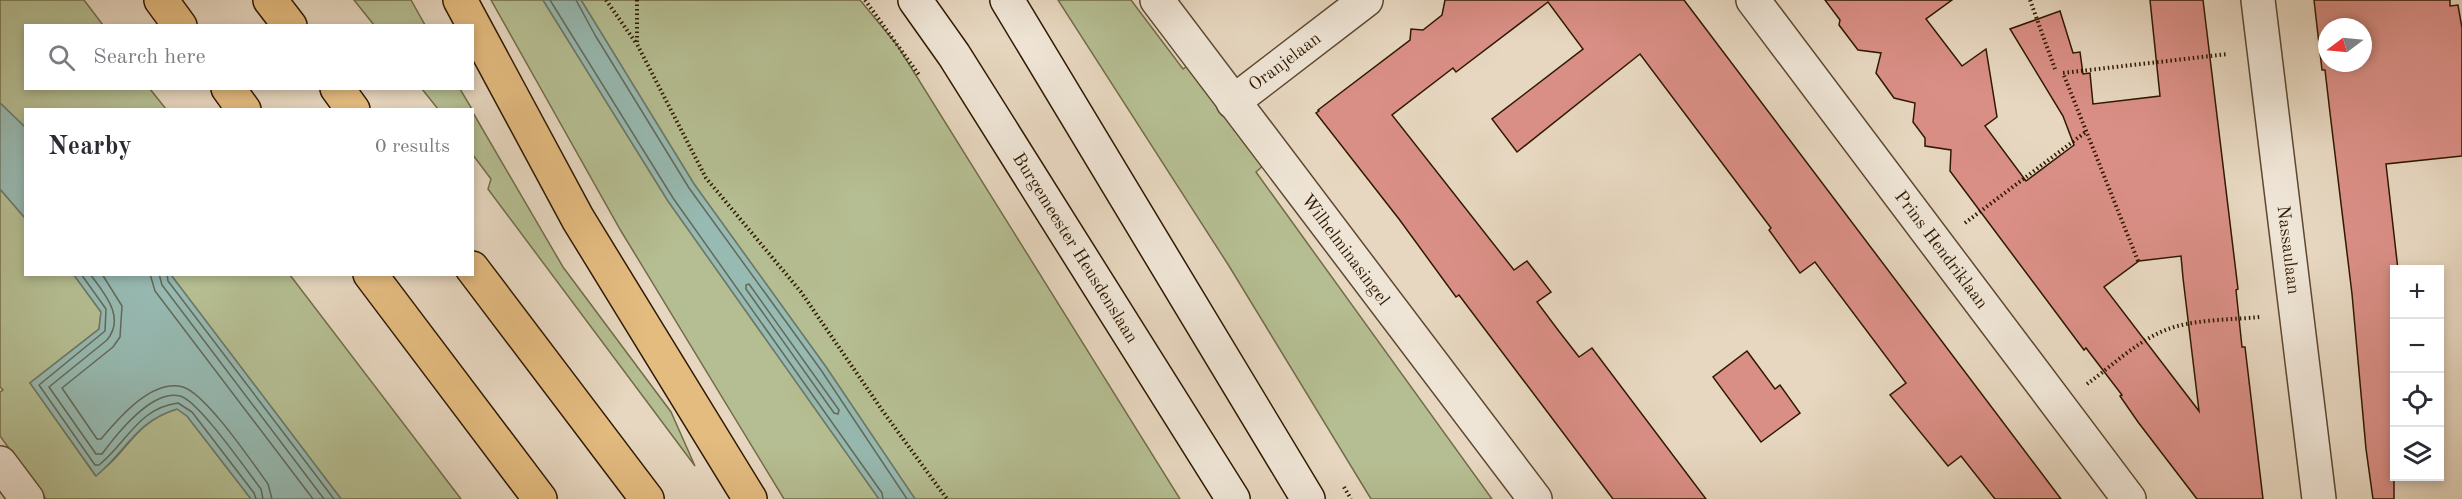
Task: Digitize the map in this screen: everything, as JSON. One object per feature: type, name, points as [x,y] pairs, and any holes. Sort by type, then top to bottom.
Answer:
[{"type":"highway","points":[[161,0],[179,24]]},
{"type":"highway","points":[[270,0],[288,24]]},
{"type":"highway","points":[[460,0],[473,24]]},
{"type":"highway","points":[[474,26],[578,219],[750,499]]},
{"type":"highway","points":[[229,90],[243,108]]},
{"type":"highway","points":[[338,90],[352,108]]},
{"type":"highway","points":[[474,271],[647,499]]},
{"type":"highway","points":[[371,276],[540,499]]},
{"type":"street","name":"Burgemeester Heusdenslaan","points":[[915,0],[954,55],[1233,499]]},
{"type":"street","points":[[1007,0],[1308,499]]},
{"type":"street","name":"Wilhelminasingel","points":[[1157,0],[1535,499]]},
{"type":"street","name":"Oranjelaan","points":[[1233,102],[1366,0]]},
{"type":"street","name":"Prins Hendriklaan","points":[[1753,0],[2129,499]]},
{"type":"street","name":"Nassaulaan","points":[[2258,0],[2319,499]]},
{"type":"path","points":[[606,0],[637,44],[706,178],[801,292],[947,499]]},
{"type":"path","points":[[637,0],[637,44]]},
{"type":"path","points":[[2030,0],[2055,69]]},
{"type":"path","points":[[2138,261],[2063,74],[2264,50]]},
{"type":"path","points":[[1937,244],[2087,131]]},
{"type":"path","points":[[2058,406],[2151,337],[2166,330],[2181,325],[2296,314]]},
{"type":"green space","points":[[0,0],[84,0],[102,24],[24,24],[24,90],[151,90],[165,108],[24,108],[24,126],[0,103]]},
{"type":"green space","points":[[354,0],[411,0],[424,24],[373,24]]},
{"type":"green space","points":[[491,0],[543,0],[668,201],[879,499],[784,499],[621,231]]},
{"type":"green space","points":[[581,0],[860,0],[897,45],[1180,499],[915,499],[826,367],[694,184]]},
{"type":"green space","points":[[1058,0],[1131,0],[1183,69],[1191,63],[1266,163],[1256,172],[1492,499],[1371,499],[1229,266]]},
{"type":"green space","points":[[423,90],[461,90],[471,108],[437,108]]},
{"type":"green space","points":[[474,114],[563,267],[671,412],[695,466],[488,189],[491,179],[474,156]]},
{"type":"green space","points":[[0,189],[24,217],[24,276],[75,276],[101,312],[99,329],[30,383],[95,475],[116,457],[140,430],[162,415],[177,409],[187,416],[251,499],[46,499],[0,436],[0,392],[3,390],[0,387]]},
{"type":"green space","points":[[172,276],[291,276],[461,499],[341,499]]},
{"type":"water","points":[[543,0],[581,0],[694,184],[826,367],[915,499],[879,499],[668,201]]},
{"type":"water","points":[[0,103],[24,126],[24,217],[0,189]]},
{"type":"water","points":[[75,276],[172,276],[341,499],[251,499],[187,416],[177,409],[163,414],[141,429],[96,476],[30,383],[99,329],[101,312]]},
{"type":"building","points":[[1445,0],[1684,0],[2061,499],[1995,499],[1961,456],[1948,466],[1890,395],[1906,383],[1815,262],[1800,273],[1769,230],[1771,228],[1640,54],[1517,152],[1492,119],[1583,49],[1548,2],[1456,72],[1453,68],[1392,115],[1514,270],[1527,261],[1551,292],[1537,302],[1558,330],[1579,357],[1592,348],[1706,499],[1613,499],[1459,295],[1456,297],[1399,219],[1316,113],[1410,40],[1411,29],[1423,30],[1442,15]]},
{"type":"building","points":[[1825,0],[1952,0],[1926,19],[1962,66],[1986,49],[1997,117],[1985,126],[2026,181],[2074,145],[2063,116],[2010,29],[2060,11],[2073,53],[2080,52],[2083,74],[2090,73],[2093,104],[2160,96],[2150,0],[2203,0],[2238,289],[2236,290],[2242,347],[2245,347],[2263,499],[2197,499],[2138,422],[2120,396],[2122,395],[2086,348],[2084,350],[1950,171],[1951,150],[1925,146],[1925,138],[1913,122],[1915,103],[1894,98],[1876,73],[1881,53],[1858,50],[1839,25],[1840,20]],"holes":[[[2181,256],[2199,411],[2104,287],[2139,261]]]},
{"type":"building","points":[[2314,0],[2450,0],[2450,6],[2458,5],[2462,28],[2462,156],[2386,164],[2397,265],[2390,265],[2390,481],[2394,481],[2394,499],[2373,499],[2366,449],[2352,294],[2325,72],[2372,72],[2372,18],[2318,18],[2318,35]]},
{"type":"building","points":[[1747,351],[1775,389],[1780,385],[1800,413],[1761,442],[1713,377]]}]
